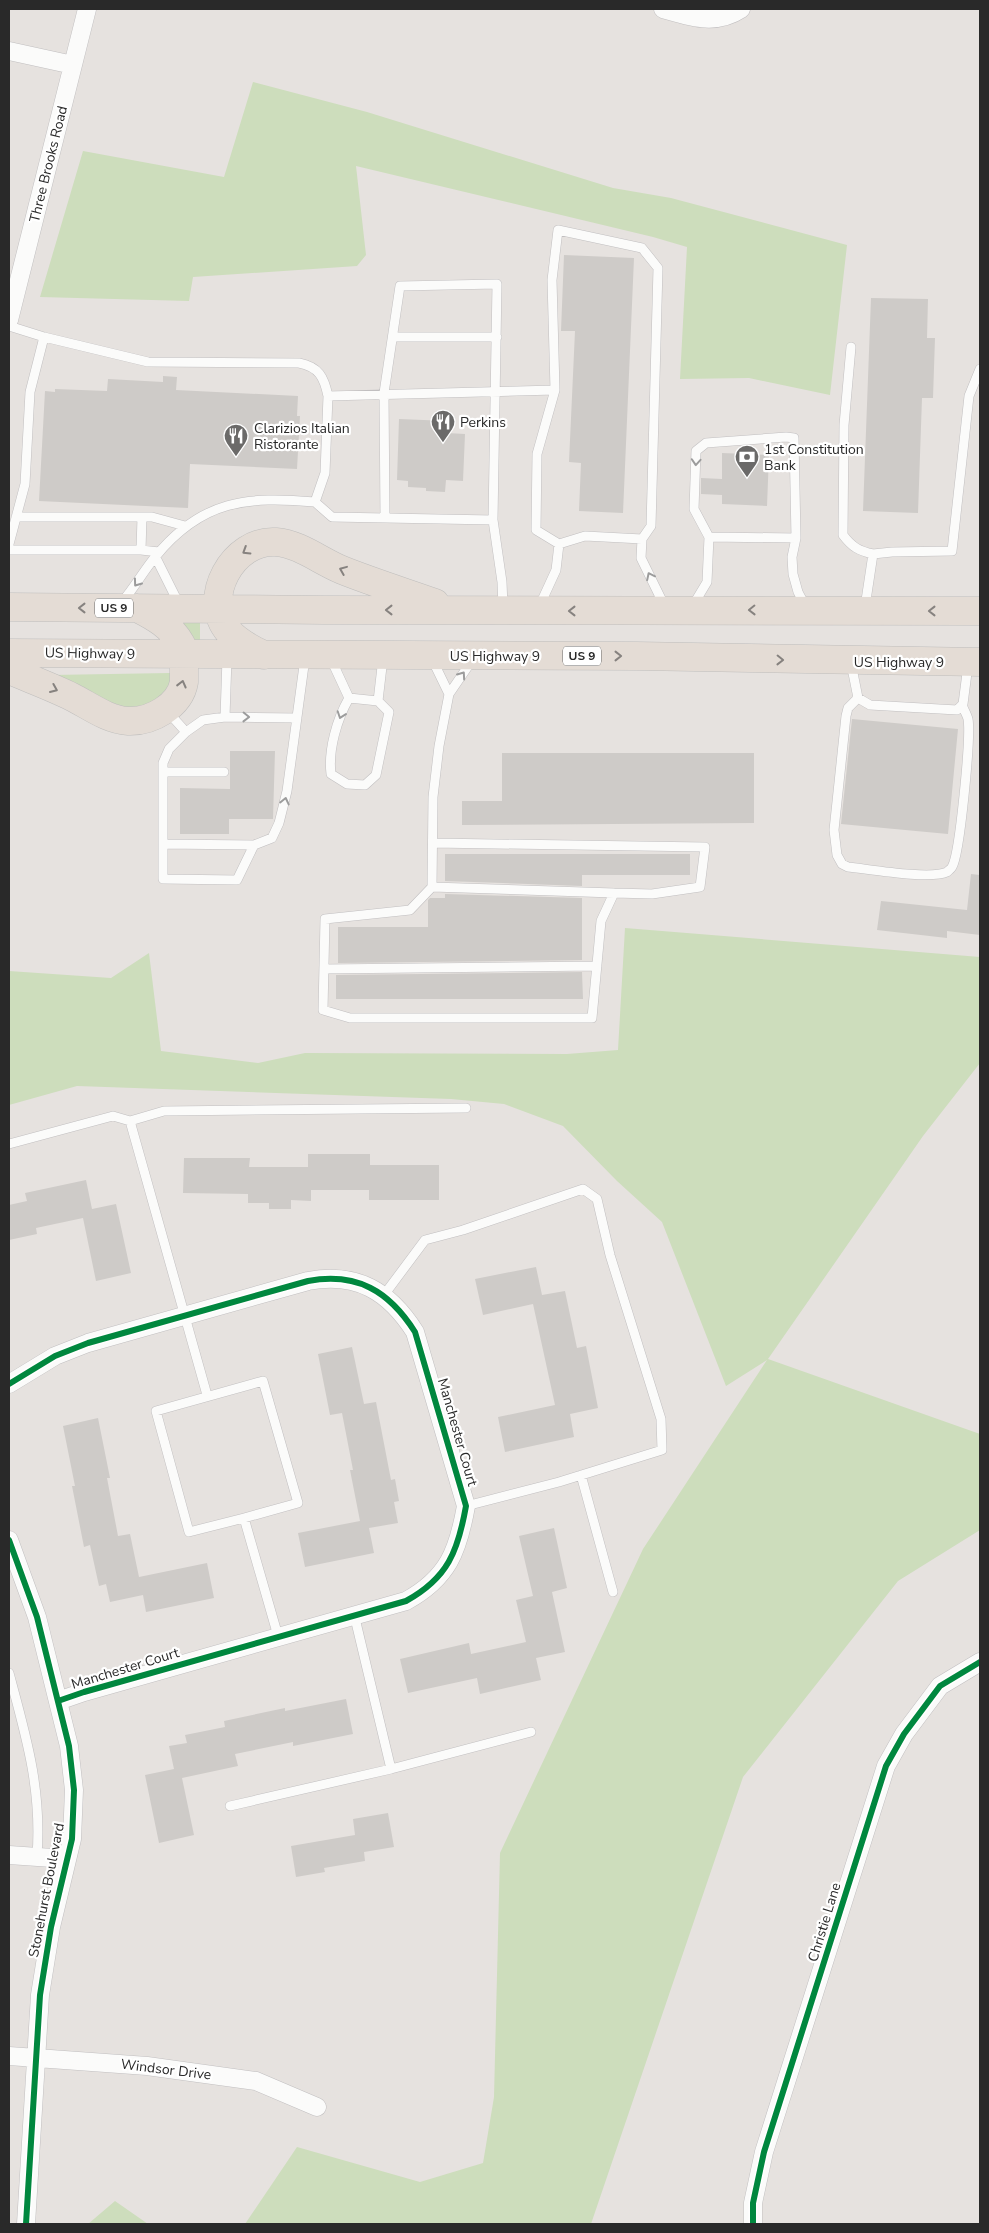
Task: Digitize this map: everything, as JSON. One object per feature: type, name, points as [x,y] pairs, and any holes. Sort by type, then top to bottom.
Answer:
[{"type":"highway","points":[[264,655],[243,645],[229,632],[218,609],[221,584],[228,568],[240,554],[263,543],[275,542],[292,545],[341,570],[455,610]]},
{"type":"highway","name":"US 9","points":[[9,607],[980,611]]},
{"type":"highway","points":[[9,670],[72,697],[114,718],[127,721],[142,720],[156,716],[166,709],[179,694],[184,683],[184,654],[173,632],[159,619],[127,608]]},
{"type":"highway","name":"US Highway 9","points":[[9,652],[383,656],[637,656],[851,662],[974,662]]},
{"type":"street","name":"Three Brooks Road","points":[[9,320],[87,9]]},
{"type":"street","points":[[663,9],[709,20],[722,18],[741,9]]},
{"type":"street","points":[[9,51],[73,65]]},
{"type":"street","name":"Manchester Court","points":[[9,1384],[55,1356],[88,1343],[322,1279],[339,1279],[358,1283],[384,1295],[402,1312],[418,1339],[466,1506],[456,1550],[447,1566],[434,1582],[420,1593],[406,1600],[58,1701]]},
{"type":"street","name":"Stonehurst Boulevard","points":[[9,1540],[37,1617],[69,1746],[74,1790],[74,1827],[45,1959],[36,2058],[26,2224]]},
{"type":"street","name":"Christie Lane","points":[[753,2224],[753,2203],[764,2152],[886,1766],[904,1734],[940,1686],[980,1662]]},
{"type":"street","name":"Stonehurst Boulevard","points":[[9,1855],[67,1859]]},
{"type":"street","name":"Windsor Drive","points":[[9,2056],[148,2066],[256,2081],[317,2107]]},
{"type":"lane","points":[[642,539],[585,536],[559,544],[536,530],[537,454],[555,390],[552,280],[558,230],[642,248],[658,268],[651,526],[642,539],[641,558],[678,611],[707,582],[710,538],[694,509],[696,451],[706,443],[749,439],[794,438],[796,538],[792,557],[792,574],[807,610]]},
{"type":"lane","points":[[385,518],[384,393],[400,286],[497,284],[493,520],[502,582],[503,610]]},
{"type":"lane","points":[[9,326],[44,337],[148,362],[300,363],[310,366],[319,372],[324,380],[328,396],[325,472],[315,502]]},
{"type":"lane","points":[[9,544],[25,484],[30,392],[44,337]]},
{"type":"lane","points":[[393,337],[497,337]]},
{"type":"lane","points":[[851,347],[844,425],[843,536],[852,546],[862,552],[873,554],[952,551],[970,396],[980,370]]},
{"type":"lane","points":[[328,396],[384,393],[555,390]]},
{"type":"lane","points":[[127,608],[136,586],[157,554],[184,526],[213,509],[236,502],[282,499],[315,502],[332,517],[493,520]]},
{"type":"lane","points":[[16,517],[152,517],[184,526]]},
{"type":"lane","points":[[141,550],[142,517]]},
{"type":"lane","points":[[710,538],[796,538]]},
{"type":"lane","points":[[538,610],[556,570],[559,544]]},
{"type":"lane","points":[[9,550],[141,550],[157,554]]},
{"type":"lane","points":[[157,554],[181,608]]},
{"type":"lane","points":[[865,610],[873,554]]},
{"type":"lane","points":[[225,717],[227,655]]},
{"type":"lane","points":[[317,655],[349,698],[378,701],[389,712],[376,774],[365,785],[347,784],[331,774],[330,763],[341,713],[349,698]]},
{"type":"lane","points":[[163,844],[254,845],[272,838],[279,823],[287,791],[297,718],[317,655]]},
{"type":"lane","points":[[476,655],[449,694],[439,746],[433,797],[432,888],[410,910],[325,919],[323,1010],[350,1018],[592,1018],[601,921],[614,893]]},
{"type":"lane","points":[[378,701],[383,656]]},
{"type":"lane","points":[[431,656],[449,694]]},
{"type":"lane","points":[[851,662],[858,698],[870,705],[957,710],[962,705],[974,662]]},
{"type":"lane","points":[[858,698],[848,708],[846,716],[834,830],[837,855],[842,864],[848,867],[929,874],[948,871],[953,866],[956,852],[963,804],[969,734],[968,718],[962,705]]},
{"type":"lane","points":[[166,709],[186,732]]},
{"type":"lane","points":[[254,845],[237,880],[163,879],[163,763],[169,749],[186,732],[203,720],[225,717],[297,718]]},
{"type":"lane","points":[[163,772],[224,772]]},
{"type":"lane","points":[[432,888],[652,894],[700,887],[705,847],[433,843]]},
{"type":"lane","points":[[324,969],[597,966]]},
{"type":"lane","points":[[9,1144],[113,1116],[130,1121],[164,1110],[466,1108]]},
{"type":"lane","points":[[130,1121],[207,1395]]},
{"type":"lane","points":[[384,1295],[424,1240],[463,1230],[583,1189],[597,1199],[610,1255],[661,1419],[662,1450],[581,1475],[466,1506]]},
{"type":"lane","points":[[263,1381],[298,1502],[244,1518],[189,1532],[156,1411],[207,1395],[263,1381]]},
{"type":"lane","points":[[581,1475],[613,1592]]},
{"type":"lane","points":[[244,1518],[278,1636]]},
{"type":"lane","points":[[354,1614],[391,1768]]},
{"type":"lane","points":[[9,1673],[34,1771],[40,1824],[37,1856]]},
{"type":"lane","points":[[230,1806],[391,1768],[531,1732]]},
{"type":"green space","points":[[253,82],[367,112],[613,188],[671,198],[847,245],[830,395],[749,378],[680,379],[687,247],[653,237],[356,166],[366,255],[357,266],[193,277],[189,301],[40,297],[83,151],[224,177]]},
{"type":"green space","points":[[200,621],[200,643],[195,643],[183,622]]},
{"type":"green space","points":[[170,673],[174,675],[161,698],[149,705],[125,712],[51,675]]},
{"type":"green space","points":[[625,928],[980,957],[980,1063],[923,1136],[768,1359],[980,1434],[980,1530],[898,1581],[743,1777],[591,2224],[245,2224],[297,2147],[420,2182],[483,2163],[494,2097],[500,1853],[643,1549],[767,1360],[726,1386],[662,1222],[617,1181],[563,1126],[504,1104],[451,1099],[77,1086],[9,1105],[9,971],[111,978],[149,953],[161,1051],[258,1063],[305,1053],[567,1054],[618,1050]]},
{"type":"green space","points":[[115,2201],[148,2224],[88,2224]]},
{"type":"building","points":[[564,255],[634,258],[623,513],[579,511],[581,463],[569,462],[575,331],[561,331]]},
{"type":"building","points":[[871,298],[928,299],[927,338],[935,338],[933,398],[922,398],[918,513],[863,511]]},
{"type":"building","points":[[163,376],[177,377],[176,390],[298,396],[297,416],[300,416],[297,469],[190,464],[188,508],[39,501],[45,391],[55,392],[55,389],[107,391],[108,379],[163,382]]},
{"type":"building","points":[[399,419],[448,421],[447,433],[465,434],[463,481],[446,480],[445,492],[426,491],[426,488],[408,487],[408,481],[397,480]]},
{"type":"building","points":[[722,453],[769,455],[767,506],[722,504],[722,495],[701,494],[701,478],[722,479]]},
{"type":"building","points":[[852,719],[958,729],[948,834],[841,824]]},
{"type":"building","points":[[230,751],[275,751],[273,819],[229,819],[229,834],[180,834],[180,788],[230,789]]},
{"type":"building","points":[[502,753],[754,753],[754,823],[462,825],[462,801],[502,801]]},
{"type":"building","points":[[445,854],[690,854],[690,875],[582,875],[582,886],[445,881]]},
{"type":"building","points":[[971,874],[980,875],[980,935],[947,931],[947,938],[877,930],[881,901],[967,910]]},
{"type":"building","points":[[445,894],[582,898],[582,960],[338,963],[338,927],[428,927],[428,900],[430,898],[445,898]]},
{"type":"building","points":[[582,972],[583,999],[336,999],[336,975]]},
{"type":"building","points":[[308,1154],[370,1154],[370,1165],[439,1165],[439,1200],[369,1200],[369,1190],[311,1190],[311,1201],[291,1200],[291,1209],[269,1209],[269,1203],[248,1203],[248,1194],[183,1193],[184,1158],[250,1158],[249,1167],[308,1167]]},
{"type":"building","points":[[86,1180],[92,1209],[116,1204],[131,1273],[96,1281],[83,1218],[36,1228],[37,1234],[9,1240],[9,1205],[27,1201],[25,1193]]},
{"type":"building","points":[[536,1267],[542,1295],[565,1291],[577,1348],[586,1346],[598,1408],[570,1414],[574,1437],[505,1452],[498,1417],[555,1405],[533,1304],[483,1315],[475,1279]]},
{"type":"building","points":[[352,1347],[364,1404],[376,1402],[391,1480],[395,1479],[399,1501],[394,1502],[398,1523],[369,1528],[374,1553],[305,1567],[298,1533],[360,1521],[342,1413],[330,1415],[318,1354]]},
{"type":"building","points":[[98,1418],[110,1478],[107,1478],[118,1536],[130,1534],[139,1577],[207,1563],[214,1598],[146,1612],[143,1595],[110,1602],[106,1584],[99,1586],[90,1545],[84,1547],[72,1486],[75,1486],[63,1426]]},
{"type":"building","points":[[554,1528],[567,1588],[552,1592],[565,1652],[536,1658],[541,1680],[480,1694],[477,1678],[408,1693],[400,1659],[469,1643],[471,1654],[526,1642],[516,1600],[533,1596],[519,1536]]},
{"type":"building","points":[[346,1699],[353,1734],[293,1746],[293,1742],[235,1754],[238,1766],[182,1778],[194,1835],[159,1843],[145,1775],[174,1769],[169,1746],[187,1743],[185,1735],[225,1727],[224,1721],[285,1708],[285,1711]]},
{"type":"building","points":[[388,1813],[394,1847],[364,1852],[365,1861],[324,1868],[325,1872],[296,1877],[291,1846],[355,1835],[353,1819]]},
{"type":"cycle path","points":[[9,1384],[55,1356],[88,1343],[308,1281],[342,1279],[357,1282],[383,1295],[394,1305],[415,1332],[466,1506],[459,1537],[449,1562],[432,1583],[406,1601],[58,1701]]},
{"type":"cycle path","points":[[9,1540],[37,1617],[69,1746],[74,1790],[72,1839],[51,1927],[40,1995],[26,2224]]},
{"type":"cycle path","points":[[753,2224],[753,2203],[764,2152],[886,1766],[904,1734],[940,1686],[980,1662]]},
{"type":"place","name":"Perkins","points":[[443,443]]},
{"type":"place","name":"Clarizios Italian Ristorante","points":[[236,457]]},
{"type":"place","name":"1st Constitution Bank","points":[[747,478]]}]
